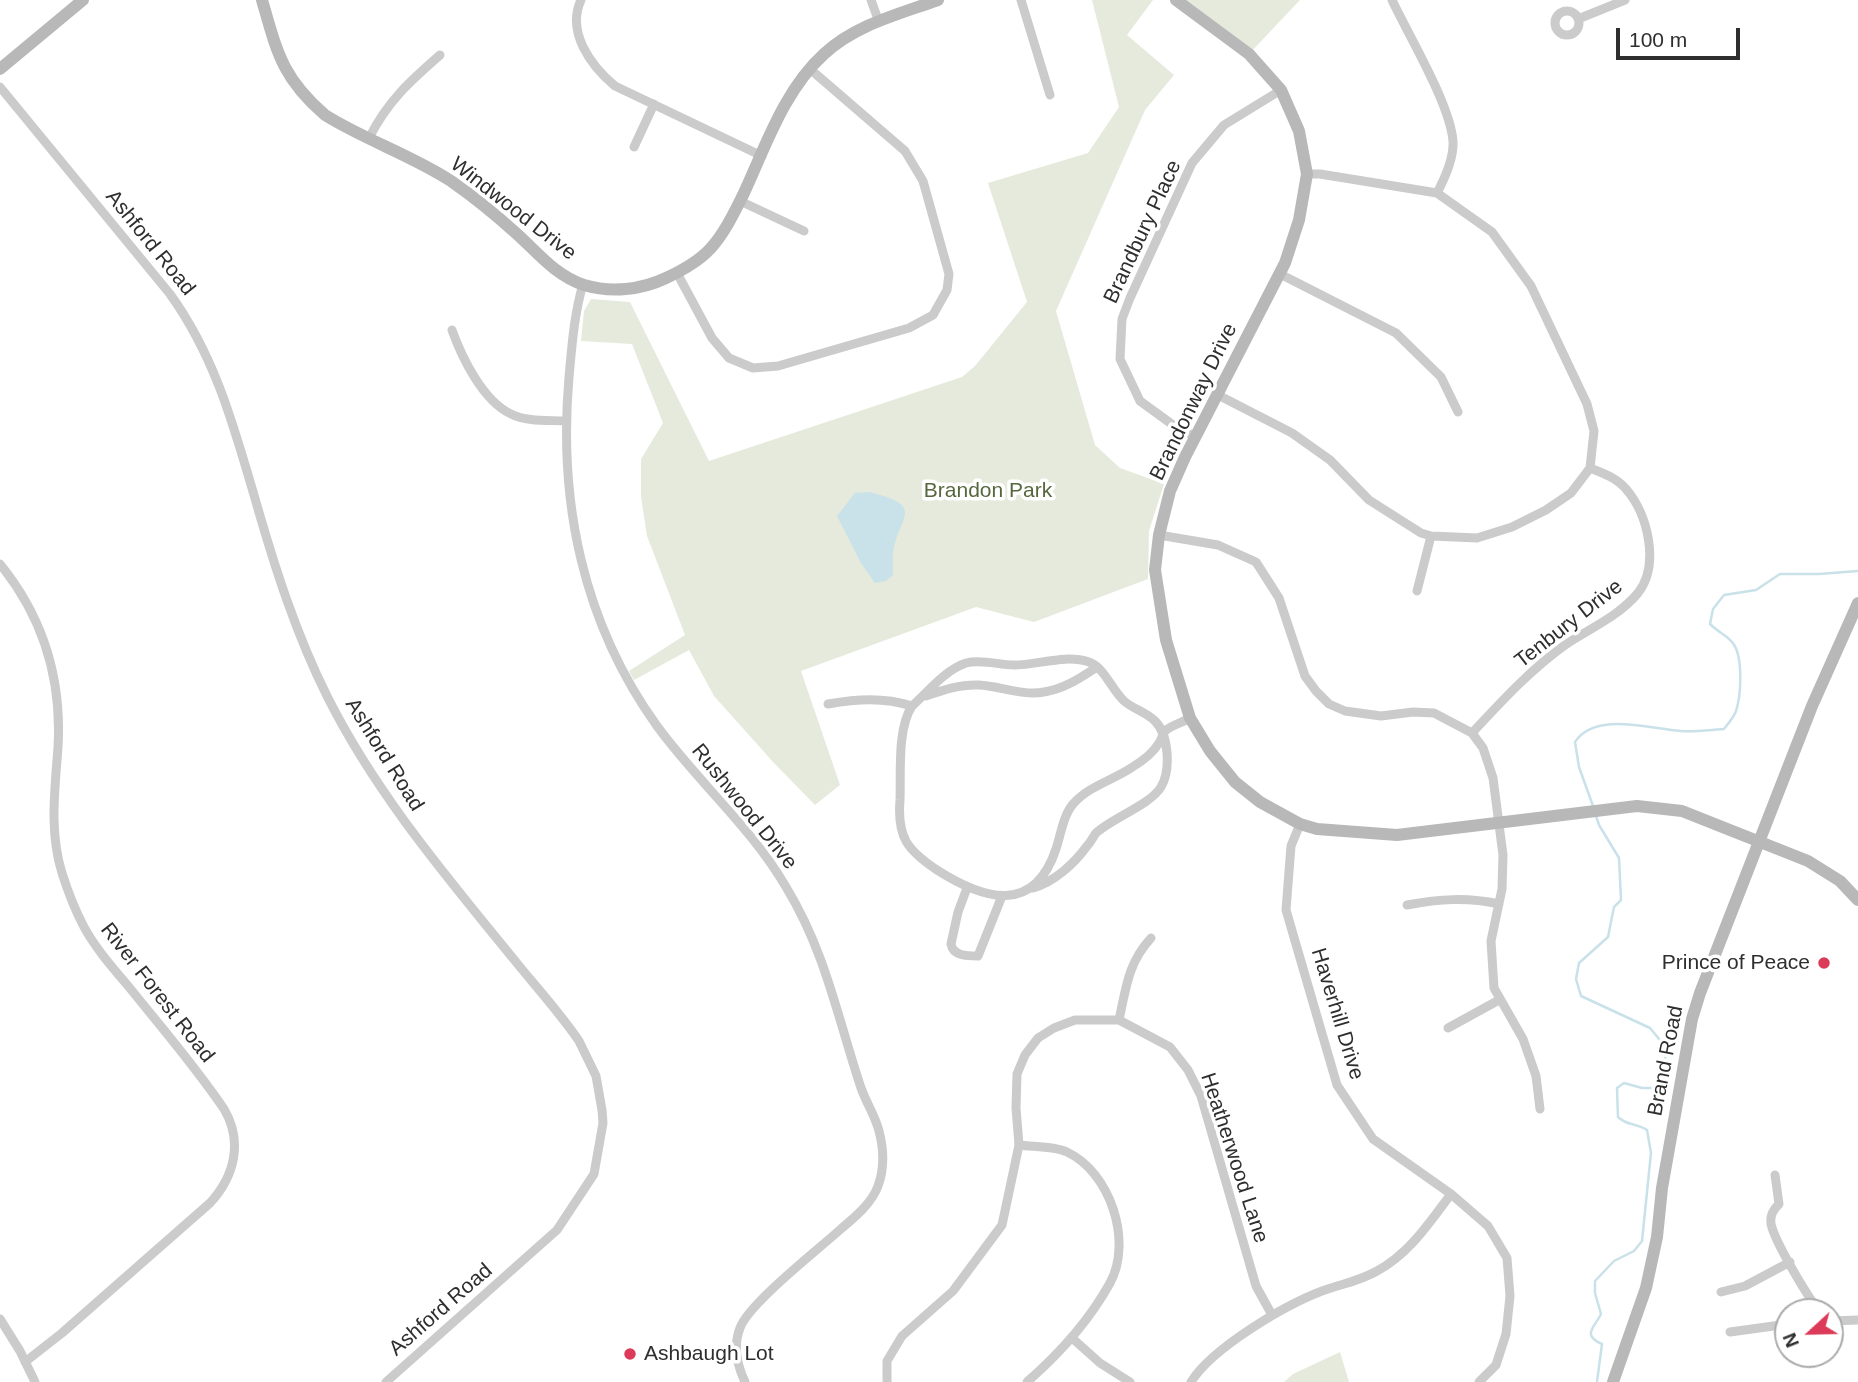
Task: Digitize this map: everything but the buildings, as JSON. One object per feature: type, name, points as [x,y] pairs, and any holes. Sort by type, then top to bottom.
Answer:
[{"type":"street","points":[[0,69],[83,0]]},
{"type":"street","name":"Windwood Drive","points":[[262,0],[284,68],[295,85],[324,115],[451,182],[494,214],[542,259],[583,284],[615,289],[639,288],[677,272],[710,249],[733,216],[785,108],[810,69],[824,54],[844,39],[879,22],[938,0]]},
{"type":"street","points":[[581,0],[576,11],[579,37],[598,71],[615,86],[762,156]]},
{"type":"street","points":[[870,0],[879,22]]},
{"type":"street","points":[[1021,0],[1050,95]]},
{"type":"street","name":"Brandonway Drive","points":[[1176,0],[1249,54],[1281,90],[1299,131],[1307,174],[1299,220],[1280,274],[1170,491],[1159,535],[1155,570],[1166,640],[1190,718],[1210,751],[1234,782],[1260,802],[1300,824],[1317,829],[1397,835],[1637,806],[1682,811],[1808,861],[1840,881],[1858,900]]},
{"type":"street","points":[[1392,0],[1446,111],[1453,142],[1447,174],[1437,193]]},
{"type":"street","points":[[1578,19],[1625,0]]},
{"type":"street","points":[[369,138],[378,120],[401,89],[440,55]]},
{"type":"street","points":[[677,272],[712,338],[729,358],[752,368],[778,366],[909,328],[933,315],[947,290],[949,274],[923,181],[905,151],[810,69]]},
{"type":"street","name":"Ashford Road","points":[[0,87],[170,294],[191,324],[206,350],[219,384],[278,578],[308,656],[327,696],[353,744],[434,862],[575,1035],[591,1064],[599,1088],[603,1123],[594,1174],[557,1230],[386,1382]]},
{"type":"street","name":"Brandbury Place","points":[[1196,437],[1173,425],[1140,401],[1120,359],[1122,319],[1129,298],[1192,163],[1224,125],[1281,90]]},
{"type":"street","points":[[634,146],[654,104]]},
{"type":"street","points":[[1218,395],[1292,433],[1330,460],[1368,500],[1421,533],[1431,536],[1477,538],[1512,527],[1572,493],[1590,468],[1594,431],[1587,404],[1531,286],[1492,232],[1437,193],[1307,174]]},
{"type":"street","points":[[740,201],[804,231]]},
{"type":"street","points":[[1280,274],[1396,333],[1441,377],[1458,412]]},
{"type":"street","name":"Rushwood Drive","points":[[583,284],[573,323],[565,421],[567,485],[572,523],[587,584],[609,642],[656,724],[761,849],[802,914],[830,981],[861,1088],[878,1126],[885,1157],[878,1188],[859,1213],[754,1306],[740,1326],[735,1349],[745,1382]]},
{"type":"street","points":[[452,330],[462,358],[492,401],[510,414],[533,420],[565,421]]},
{"type":"street","name":"Tenbury Drive","points":[[1472,733],[1538,666],[1567,644],[1617,614],[1640,590],[1651,558],[1646,525],[1636,502],[1625,487],[1609,475],[1590,468]]},
{"type":"street","points":[[1159,535],[1218,544],[1256,562],[1279,598],[1305,676],[1329,704],[1345,711],[1381,716],[1413,712],[1434,713],[1472,733],[1483,747],[1493,778],[1503,855],[1502,889],[1491,941],[1494,988],[1523,1039],[1536,1076],[1540,1109]]},
{"type":"street","points":[[1417,591],[1431,536]]},
{"type":"street","name":"River Forest Road","points":[[0,564],[25,597],[34,615],[54,674],[59,726],[53,822],[59,862],[72,902],[99,950],[224,1109],[231,1122],[234,1142],[234,1160],[230,1176],[215,1198],[62,1333],[25,1362]]},
{"type":"street","name":"Brand Road","points":[[1613,1382],[1648,1275],[1657,1237],[1662,1188],[1692,1018],[1812,706],[1858,603]]},
{"type":"street","points":[[1069,659],[1089,662],[1097,667],[1126,703],[1137,707],[1156,722],[1163,732],[1167,766],[1162,784],[1155,794],[1095,835],[1068,868],[1033,888],[1002,896],[967,888],[917,856],[904,840],[898,820],[902,736],[908,713],[923,696],[952,671],[967,663],[1013,665],[1069,659]]},
{"type":"street","points":[[923,696],[953,687],[980,685],[1007,691],[1041,693],[1066,687],[1097,667]]},
{"type":"street","points":[[828,704],[864,698],[912,706]]},
{"type":"street","points":[[1033,888],[1045,874],[1071,806],[1090,788],[1142,761],[1160,741],[1163,732],[1190,718]]},
{"type":"street","name":"Haverhill Drive","points":[[1300,824],[1290,846],[1286,910],[1336,1085],[1373,1139],[1451,1194],[1488,1226],[1507,1258],[1510,1296],[1506,1334],[1496,1365],[1479,1382]]},
{"type":"street","points":[[967,888],[951,943],[958,954],[978,956],[1002,896]]},
{"type":"street","points":[[1407,905],[1443,898],[1499,904]]},
{"type":"street","points":[[1119,1020],[1137,953],[1151,938]]},
{"type":"street","points":[[1448,1028],[1499,1000]]},
{"type":"street","name":"Heatherwood Lane","points":[[887,1382],[887,1361],[902,1336],[953,1291],[1002,1225],[1019,1145],[1017,1074],[1025,1055],[1038,1038],[1075,1020],[1119,1020],[1170,1047],[1188,1070],[1201,1096],[1256,1286],[1272,1315]]},
{"type":"street","points":[[1019,1145],[1066,1151],[1093,1170],[1109,1199],[1117,1224],[1119,1254],[1111,1281],[1072,1338],[1027,1382]]},
{"type":"street","points":[[1774,1175],[1779,1204],[1771,1213],[1771,1222],[1811,1298]]},
{"type":"street","points":[[1191,1382],[1196,1373],[1223,1350],[1272,1315],[1323,1291],[1356,1281],[1401,1256],[1451,1194]]},
{"type":"street","points":[[1721,1292],[1745,1286],[1790,1262]]},
{"type":"street","points":[[0,1319],[34,1382]]},
{"type":"street","points":[[1730,1332],[1774,1326]]},
{"type":"street","points":[[1072,1338],[1100,1363],[1130,1382]]},
{"type":"green space","name":"Brandon Park","points":[[1092,0],[1153,0],[1127,35],[1174,75],[1145,110],[1056,311],[1095,445],[1120,468],[1164,484],[1149,531],[1148,579],[1034,622],[976,607],[801,671],[840,785],[815,805],[714,696],[689,650],[634,680],[629,671],[685,635],[647,536],[641,497],[641,459],[663,423],[632,344],[581,341],[584,311],[591,299],[630,302],[709,461],[962,377],[975,366],[1027,302],[988,183],[1088,153],[1119,107]]},
{"type":"green space","points":[[1176,0],[1300,0],[1249,54]]},
{"type":"green space","points":[[1340,1352],[1349,1382],[1284,1382],[1293,1374]]},
{"type":"water","points":[[870,492],[898,502],[905,513],[893,552],[893,575],[886,581],[875,583],[861,563],[837,516],[855,493]]},
{"type":"waterway","points":[[1593,806],[1579,767],[1575,742],[1584,733],[1609,724],[1685,731],[1724,729],[1732,718],[1738,704],[1740,685],[1738,655],[1731,641],[1710,624],[1713,609],[1724,595],[1756,590],[1780,574],[1858,571]]},
{"type":"waterway","points":[[1596,816],[1619,858],[1621,900],[1614,907],[1608,937],[1579,963],[1576,979],[1581,996],[1650,1028],[1664,1045],[1667,1076],[1660,1088],[1642,1088],[1624,1083],[1617,1088],[1618,1117],[1647,1130],[1651,1153],[1642,1241],[1634,1251],[1614,1261],[1595,1281],[1595,1293],[1601,1314],[1591,1334],[1602,1344],[1597,1382]]},
{"type":"place","name":"Prince of Peace","points":[[1824,963]]},
{"type":"place","name":"Ashbaugh Lot","points":[[630,1354]]}]
